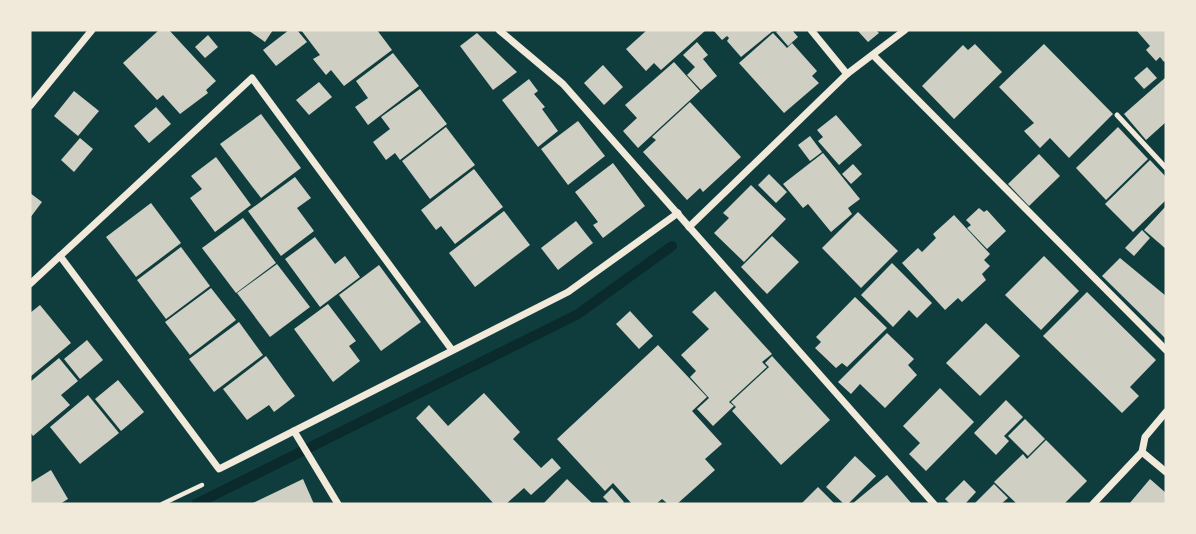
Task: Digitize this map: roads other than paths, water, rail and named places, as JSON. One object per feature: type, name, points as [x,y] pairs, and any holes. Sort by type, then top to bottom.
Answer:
[{"type":"street","points":[[30,106],[92,30]]},
{"type":"street","points":[[499,30],[563,83],[934,504]]},
{"type":"street","points":[[811,30],[847,74]]},
{"type":"street","points":[[689,227],[847,74],[905,30]]},
{"type":"street","points":[[873,55],[1166,350]]},
{"type":"street","points":[[30,284],[252,78],[452,350]]},
{"type":"street","points":[[60,256],[219,469],[568,292],[678,213]]},
{"type":"street","points":[[1093,504],[1142,452],[1145,437],[1166,412]]},
{"type":"street","points":[[294,431],[338,504]]},
{"type":"street","points":[[1142,452],[1166,472]]},
{"type":"lane","points":[[1117,115],[1166,168]]},
{"type":"waterway","points":[[196,504],[578,314],[672,246]]}]
